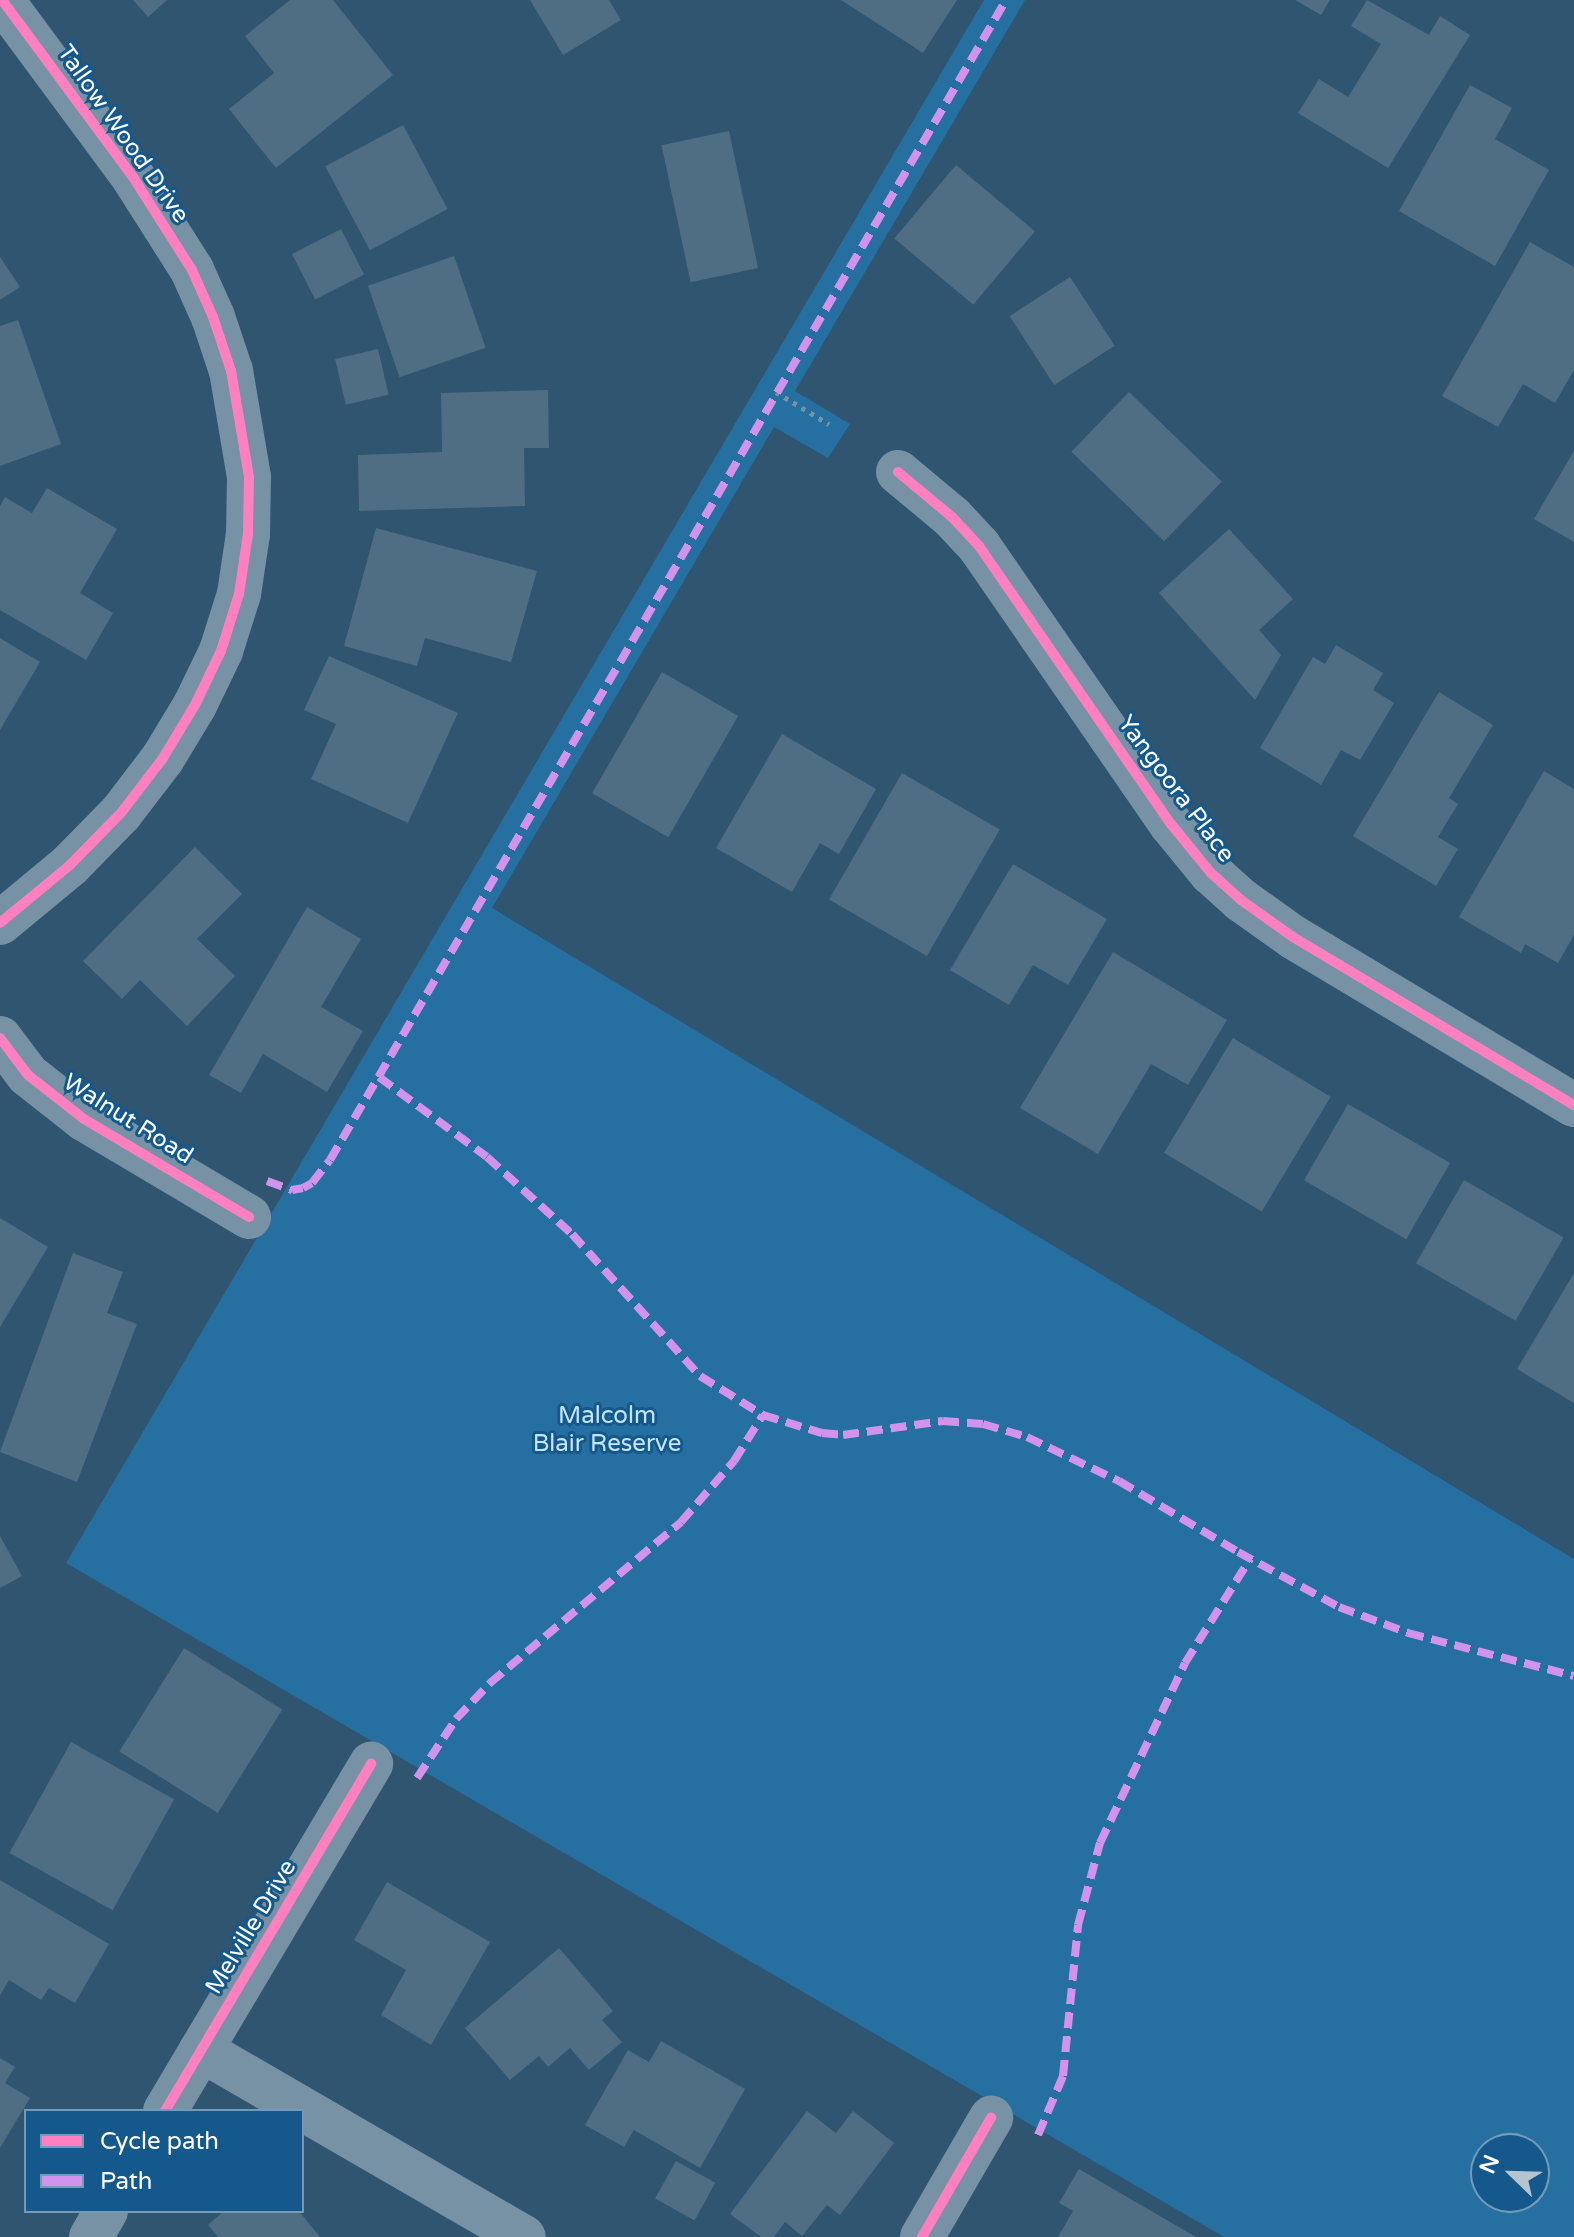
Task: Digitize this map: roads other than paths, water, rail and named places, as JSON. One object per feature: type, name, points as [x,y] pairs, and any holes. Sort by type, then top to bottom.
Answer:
[{"type":"street","name":"Tallow Wood Drive","points":[[0,923],[70,865],[121,813],[163,758],[195,705],[221,651],[239,594],[248,534],[249,477],[231,371],[213,317],[192,270],[133,177],[2,0]]},
{"type":"street","name":"Yangoora Place","points":[[898,472],[952,517],[979,546],[1171,824],[1211,873],[1241,900],[1293,937],[1574,1105]]},
{"type":"street","name":"Walnut Road","points":[[0,1038],[28,1075],[52,1096],[84,1119],[249,1217]]},
{"type":"street","name":"Melville Drive","points":[[166,2109],[371,1764]]},
{"type":"street","points":[[201,2050],[303,2109]]},
{"type":"street","points":[[304,2110],[524,2237]]},
{"type":"street","points":[[922,2237],[991,2118]]},
{"type":"street","points":[[91,2237],[105,2213]]},
{"type":"park label","name":"Malcolm Blair Reserve","points":[[607,1430]]}]
